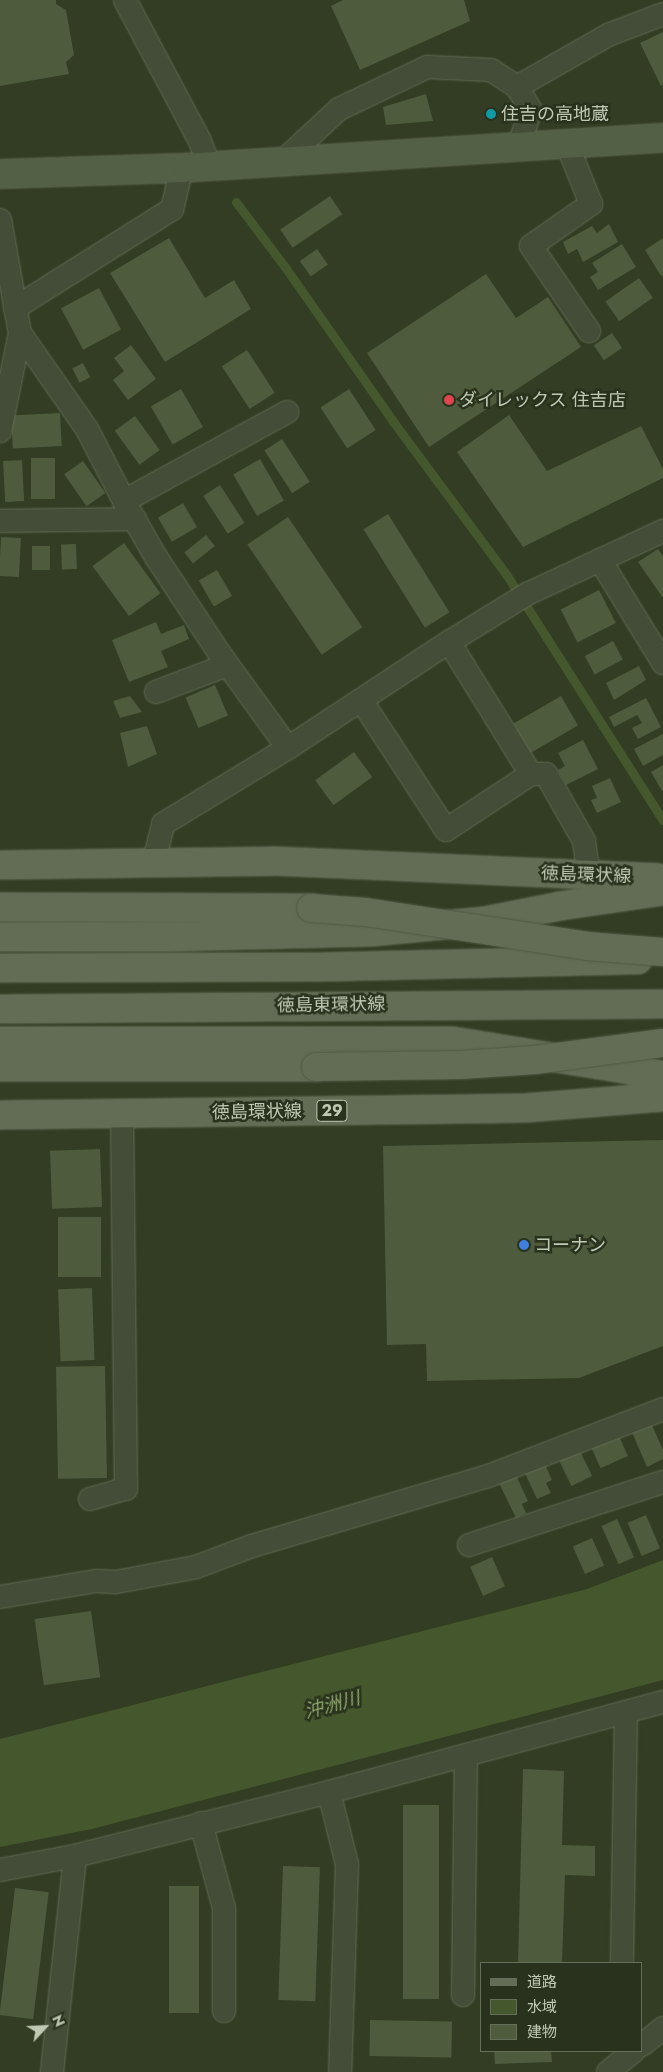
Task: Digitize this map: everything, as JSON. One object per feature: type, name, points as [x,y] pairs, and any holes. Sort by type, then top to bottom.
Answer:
[{"type":"main road","name":"徳島環状線","points":[[0,865],[154,861],[273,861],[663,878]]},
{"type":"main road","points":[[0,937],[165,937],[371,932],[485,921],[579,903],[663,891]]},
{"type":"main road","points":[[0,907],[311,908],[366,912],[587,946],[663,952]]},
{"type":"main road","points":[[0,968],[331,967],[663,959]]},
{"type":"main road","name":"徳島東環状線","points":[[0,1009],[663,1004]]},
{"type":"main road","points":[[0,1041],[452,1041],[663,1075]]},
{"type":"main road","points":[[0,1067],[461,1065],[535,1060],[663,1044]]},
{"type":"main road","name":"徳島環状線","points":[[0,1115],[122,1112],[271,1113],[383,1109],[525,1108],[663,1097]]},
{"type":"street","points":[[125,0],[200,141],[208,166]]},
{"type":"street","points":[[517,87],[608,35],[663,14]]},
{"type":"street","points":[[283,162],[339,109],[427,67],[491,70],[517,87],[531,110],[518,147]]},
{"type":"street","points":[[0,174],[182,168],[663,138]]},
{"type":"street","points":[[567,144],[591,204],[532,246],[589,331]]},
{"type":"street","points":[[15,308],[172,209],[182,168]]},
{"type":"street","points":[[0,220],[20,333],[0,430]]},
{"type":"street","points":[[20,333],[88,429],[156,557],[227,665],[288,748]]},
{"type":"street","points":[[0,520],[130,510],[287,412]]},
{"type":"street","points":[[154,861],[163,824],[288,748],[449,642],[520,598],[663,530]]},
{"type":"street","points":[[600,560],[663,663]]},
{"type":"street","points":[[449,642],[531,774]]},
{"type":"street","points":[[156,692],[227,665]]},
{"type":"street","points":[[361,700],[446,830],[531,774],[546,774],[584,841],[590,876]]},
{"type":"street","points":[[90,1498],[126,1488],[122,1112]]},
{"type":"street","points":[[0,1597],[96,1581],[116,1582],[196,1568],[252,1546],[488,1476],[663,1408]]},
{"type":"street","points":[[469,1544],[663,1482]]},
{"type":"street","points":[[0,1870],[75,1856],[330,1792],[663,1702]]},
{"type":"street","points":[[622,1962],[626,1712]]},
{"type":"street","points":[[464,1995],[466,1755]]},
{"type":"street","points":[[330,1792],[347,1864],[340,2072]]},
{"type":"street","points":[[201,1823],[224,1908],[224,2011]]},
{"type":"street","points":[[52,2072],[75,1856]]},
{"type":"street","points":[[643,2044],[663,2028]]},
{"type":"water","name":"沖洲川","points":[[663,1560],[663,1680],[92,1829],[0,1847],[0,1739],[587,1589]]},
{"type":"building","points":[[0,0],[56,0],[56,4],[66,10],[74,55],[66,62],[69,74],[0,86]]},
{"type":"building","points":[[343,0],[464,0],[470,21],[360,70],[331,6]]},
{"type":"building","points":[[663,32],[663,85],[661,86],[640,43]]},
{"type":"building","points":[[426,94],[433,121],[386,125],[383,107]]},
{"type":"building","points":[[330,196],[342,214],[293,248],[280,230]]},
{"type":"building","points":[[609,224],[618,242],[583,262],[577,249],[568,254],[563,242],[592,226],[597,233]]},
{"type":"building","points":[[169,238],[205,298],[234,280],[251,309],[165,362],[110,273]]},
{"type":"building","points":[[663,238],[663,275],[661,276],[645,250]]},
{"type":"building","points":[[622,244],[636,267],[598,290],[590,277],[598,272],[592,263]]},
{"type":"building","points":[[317,249],[328,265],[311,277],[300,261]]},
{"type":"building","name":"ダイレックス 住吉店","points":[[486,274],[516,318],[548,297],[581,347],[429,447],[367,353]]},
{"type":"building","points":[[639,278],[653,298],[619,321],[605,302]]},
{"type":"building","points":[[99,288],[121,329],[83,350],[61,308]]},
{"type":"building","points":[[612,333],[622,348],[604,360],[594,345]]},
{"type":"building","points":[[131,345],[156,379],[128,400],[113,380],[124,371],[114,358]]},
{"type":"building","points":[[247,350],[275,393],[250,409],[222,366]]},
{"type":"building","points":[[83,363],[90,377],[80,383],[72,368]]},
{"type":"building","points":[[181,389],[203,427],[173,445],[151,406]]},
{"type":"building","points":[[349,389],[376,430],[347,449],[320,408]]},
{"type":"building","points":[[60,413],[62,446],[13,449],[11,416]]},
{"type":"building","points":[[509,415],[547,471],[641,426],[663,469],[663,478],[523,547],[457,452]]},
{"type":"building","points":[[135,416],[160,450],[139,465],[115,431]]},
{"type":"building","points":[[282,439],[310,482],[292,493],[264,450]]},
{"type":"building","points":[[31,458],[55,458],[55,499],[31,499]]},
{"type":"building","points":[[260,459],[284,501],[257,516],[233,474]]},
{"type":"building","points":[[22,460],[24,501],[5,502],[3,461]]},
{"type":"building","points":[[83,461],[105,493],[87,506],[64,474]]},
{"type":"building","points":[[220,485],[245,523],[228,534],[203,496]]},
{"type":"building","points":[[183,503],[197,527],[172,542],[158,518]]},
{"type":"building","points":[[388,514],[449,612],[425,628],[363,529]]},
{"type":"building","points":[[288,517],[362,627],[322,655],[247,544]]},
{"type":"building","points":[[206,535],[215,546],[193,564],[184,553]]},
{"type":"building","points":[[1,537],[21,538],[19,577],[0,576]]},
{"type":"building","points":[[124,543],[160,593],[129,616],[92,566]]},
{"type":"building","points":[[76,544],[77,569],[62,570],[61,545]]},
{"type":"building","points":[[32,546],[50,546],[50,570],[32,570]]},
{"type":"building","points":[[658,549],[663,556],[663,598],[638,562]]},
{"type":"building","points":[[217,570],[232,596],[214,606],[199,580]]},
{"type":"building","points":[[599,590],[616,623],[577,642],[561,610]]},
{"type":"building","points":[[156,622],[161,634],[184,625],[189,639],[161,651],[168,667],[129,682],[112,640]]},
{"type":"building","points":[[613,641],[623,660],[595,675],[585,656]]},
{"type":"building","points":[[639,666],[646,680],[614,700],[606,683]]},
{"type":"building","points":[[215,685],[228,715],[198,728],[186,698]]},
{"type":"building","points":[[130,696],[142,712],[120,718],[113,701]]},
{"type":"building","points":[[561,696],[578,725],[530,753],[513,724]]},
{"type":"building","points":[[646,698],[661,727],[638,739],[632,728],[642,723],[637,715],[614,727],[609,717]]},
{"type":"building","points":[[147,726],[157,754],[128,767],[120,733]]},
{"type":"building","points":[[663,734],[663,755],[643,766],[634,749]]},
{"type":"building","points":[[583,740],[598,769],[566,785],[558,770],[565,766],[558,753]]},
{"type":"building","points":[[354,752],[372,777],[333,805],[315,780]]},
{"type":"building","points":[[663,765],[663,790],[662,791],[651,772]]},
{"type":"building","points":[[610,778],[621,802],[597,813],[591,800],[597,798],[592,786]]},
{"type":"building","name":"コーナン","points":[[663,1140],[663,1346],[579,1378],[427,1381],[426,1344],[387,1345],[383,1146]]},
{"type":"building","points":[[100,1149],[102,1207],[52,1209],[50,1151]]},
{"type":"building","points":[[58,1217],[101,1217],[101,1277],[58,1277]]},
{"type":"building","points":[[92,1288],[95,1360],[61,1361],[58,1289]]},
{"type":"building","points":[[105,1366],[107,1478],[58,1479],[56,1367]]},
{"type":"building","points":[[650,1421],[663,1450],[663,1459],[647,1467],[631,1430]]},
{"type":"building","points":[[619,1436],[628,1456],[601,1468],[592,1448]]},
{"type":"building","points":[[579,1449],[592,1476],[571,1486],[558,1459]]},
{"type":"building","points":[[544,1462],[552,1480],[546,1483],[551,1493],[537,1499],[524,1471]]},
{"type":"building","points":[[514,1471],[528,1501],[522,1504],[526,1513],[516,1518],[497,1479]]},
{"type":"building","points":[[646,1515],[660,1548],[642,1556],[628,1523]]},
{"type":"building","points":[[617,1519],[634,1557],[619,1564],[601,1526]]},
{"type":"building","points":[[592,1538],[604,1565],[585,1574],[573,1547]]},
{"type":"building","points":[[492,1557],[505,1586],[483,1596],[470,1567]]},
{"type":"building","points":[[91,1611],[100,1677],[44,1685],[35,1619]]},
{"type":"building","points":[[523,1769],[564,1771],[562,1845],[595,1846],[595,1876],[565,1875],[562,1962],[518,1962]]},
{"type":"building","points":[[403,1805],[439,1805],[439,1999],[403,1999]]},
{"type":"building","points":[[283,1866],[320,1867],[315,2001],[278,2000]]},
{"type":"building","points":[[169,1886],[199,1886],[199,2013],[169,2013]]},
{"type":"building","points":[[15,1888],[49,1892],[33,2019],[0,2015]]},
{"type":"building","points":[[370,2020],[452,2021],[451,2057],[369,2056]]},
{"type":"building","points":[[494,2052],[551,2052],[552,2062],[495,2064]]},
{"type":"waterway","points":[[236,202],[285,267],[392,420],[506,574],[663,820]]},
{"type":"place","name":"住吉の高地蔵","points":[[491,114]]},
{"type":"place","name":"ダイレックス 住吉店","points":[[449,400]]},
{"type":"place","name":"コーナン","points":[[524,1245]]}]
